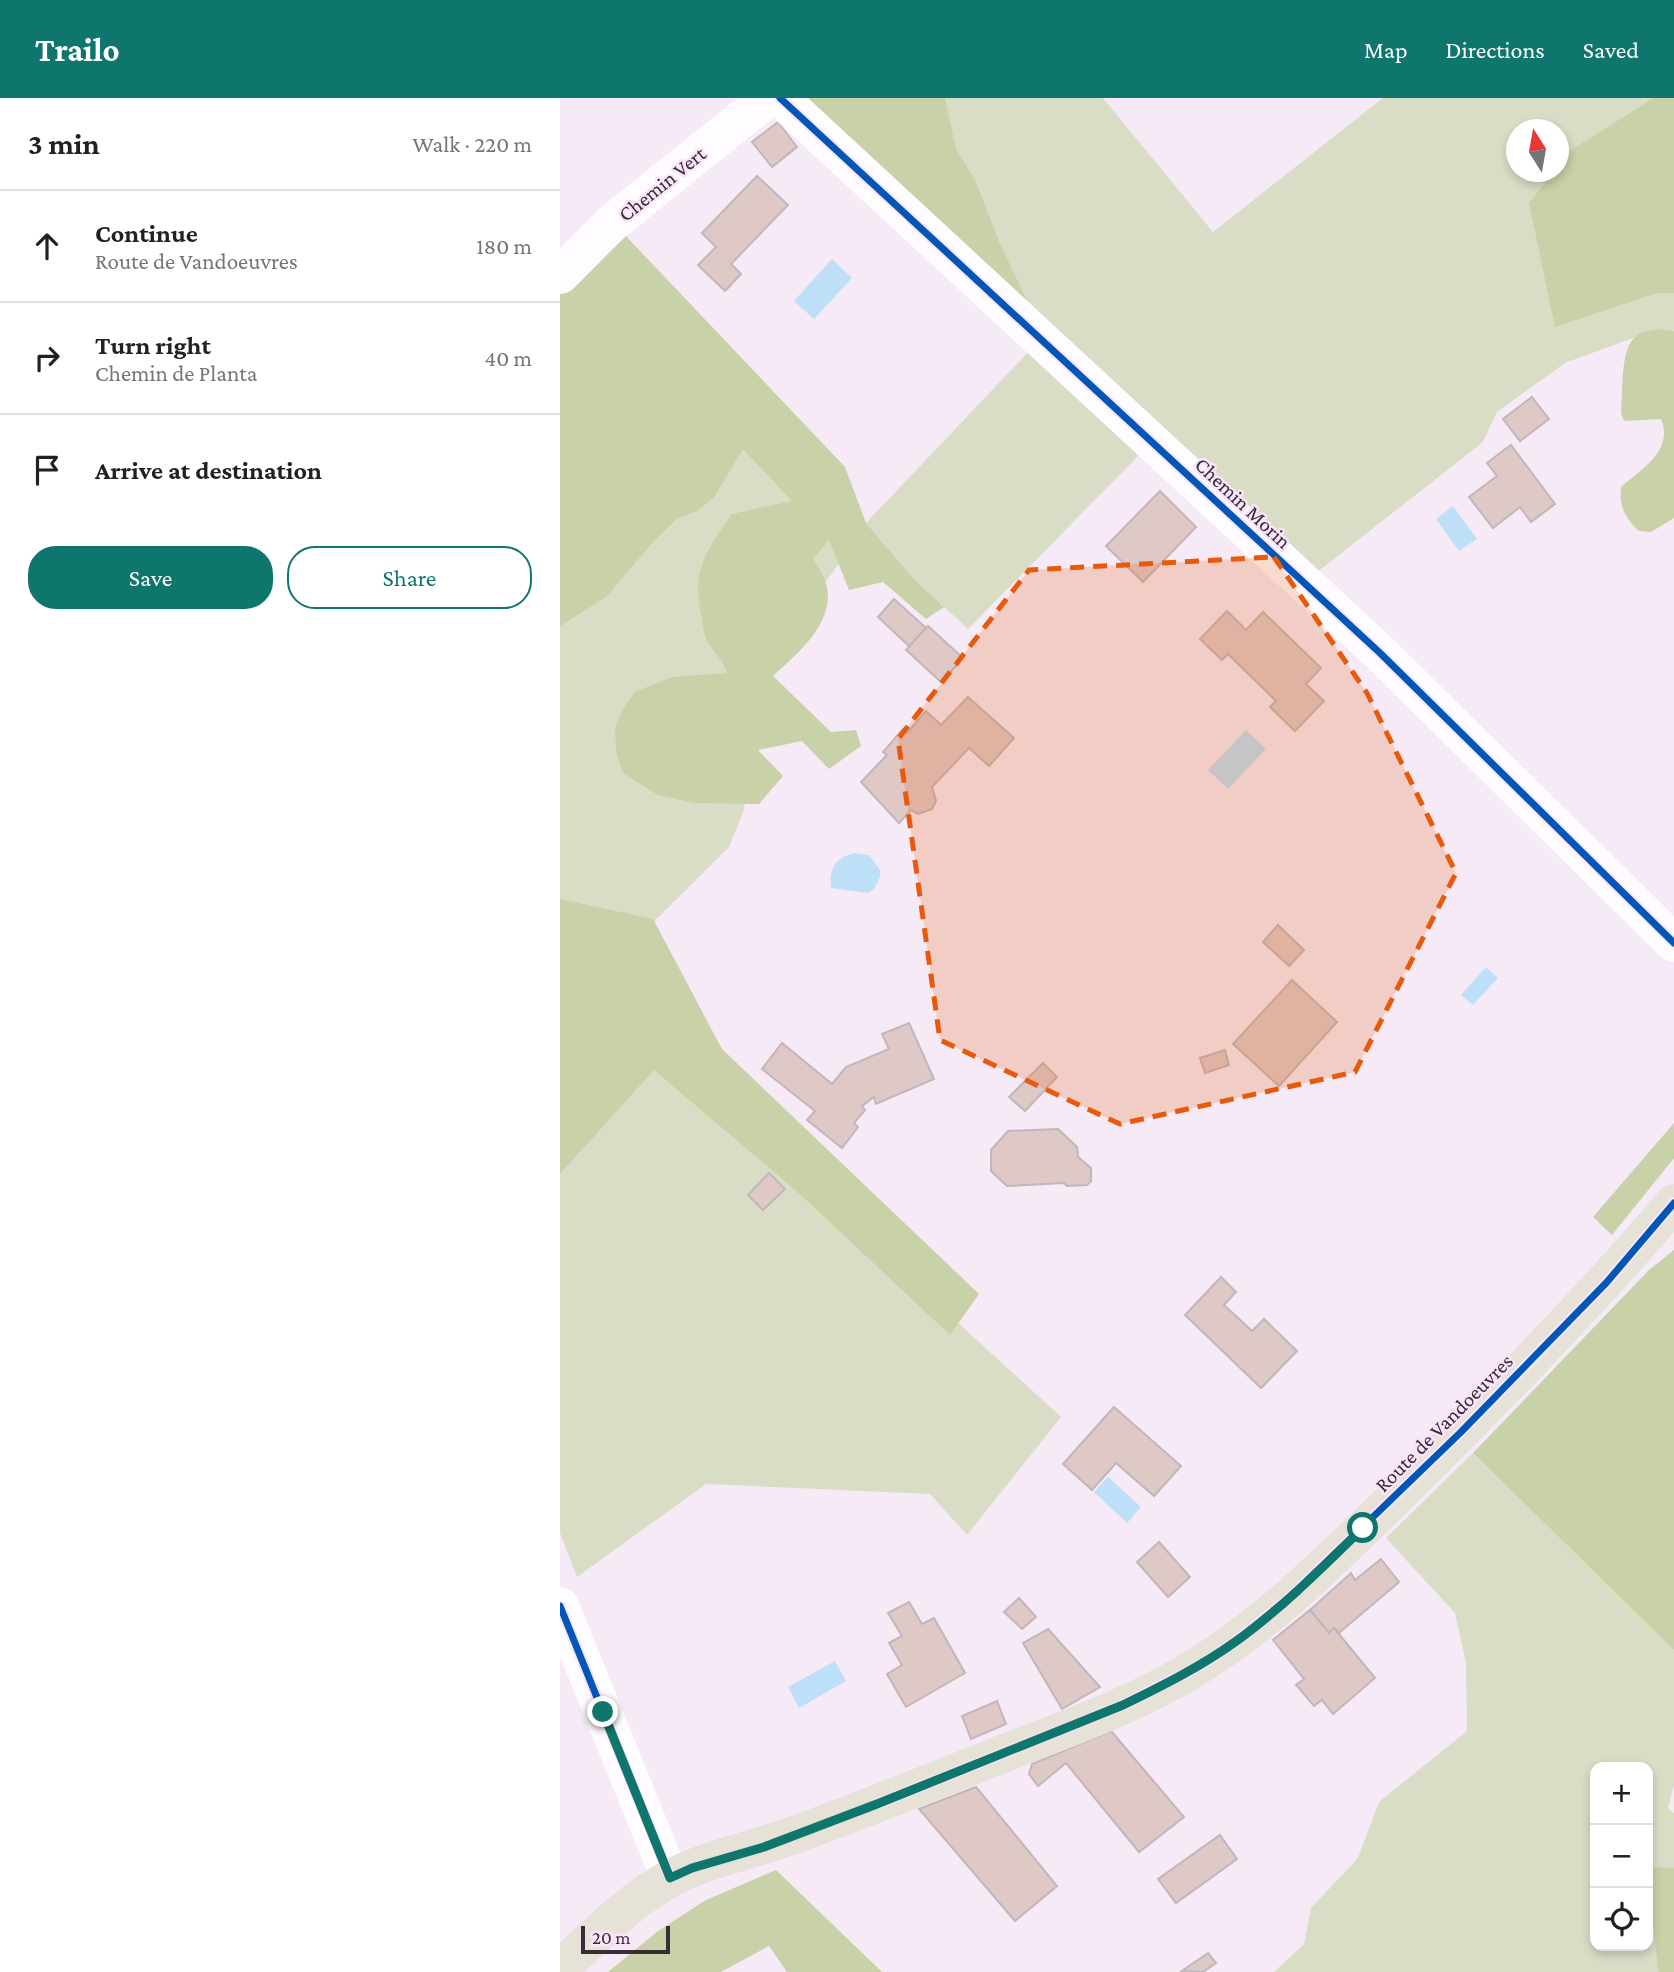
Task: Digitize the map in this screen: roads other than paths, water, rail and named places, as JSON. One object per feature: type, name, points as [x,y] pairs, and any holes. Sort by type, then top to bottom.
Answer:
[{"type":"main road","name":"Route de Vandoeuvres","points":[[560,1969],[634,1904],[670,1878],[692,1868],[764,1847],[877,1804],[1123,1705],[1199,1666],[1236,1642],[1297,1591],[1461,1432],[1607,1282],[1674,1203]]},
{"type":"street","name":"Chemin Vert","points":[[560,275],[612,223],[768,98]]},
{"type":"street","name":"Chemin Morin","points":[[780,98],[1380,653],[1674,943]]},
{"type":"street","points":[[564,1628],[670,1878]]},
{"type":"water","points":[[832,259],[852,278],[814,319],[794,301]]},
{"type":"water","points":[[1453,506],[1477,539],[1459,551],[1436,519]]},
{"type":"water","points":[[1246,730],[1266,749],[1228,789],[1208,770]]},
{"type":"water","points":[[855,853],[869,855],[880,870],[880,877],[874,889],[868,893],[831,888],[832,869],[838,861]]},
{"type":"water","points":[[1486,967],[1498,978],[1473,1005],[1461,995]]},
{"type":"water","points":[[1108,1477],[1141,1507],[1127,1523],[1094,1492]]},
{"type":"water","points":[[835,1661],[846,1681],[799,1708],[788,1687]]}]
